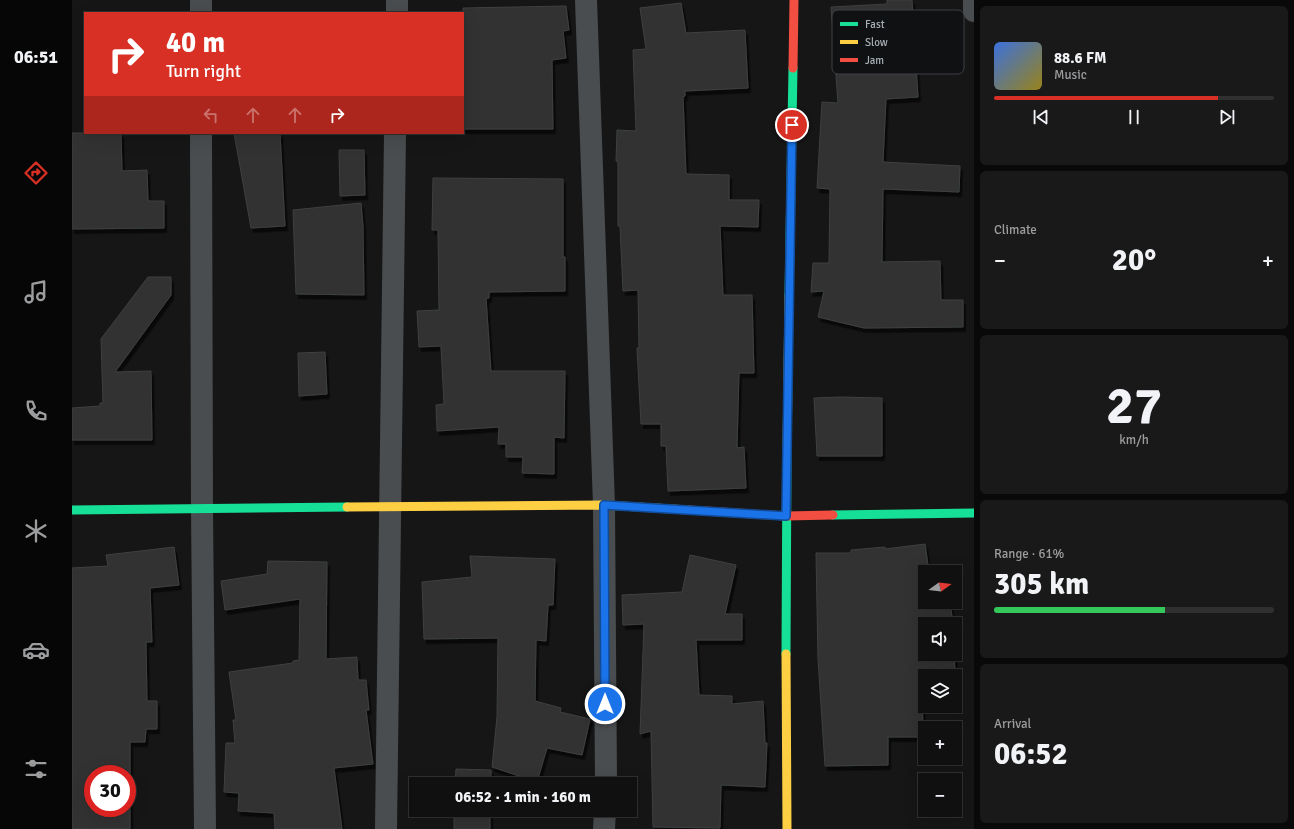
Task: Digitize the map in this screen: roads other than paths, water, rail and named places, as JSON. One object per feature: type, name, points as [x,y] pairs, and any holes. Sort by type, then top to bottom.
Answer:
[{"type":"street","points":[[201,0],[201,12]]},
{"type":"street","points":[[397,0],[397,12]]},
{"type":"street","points":[[586,0],[604,505],[606,777]]},
{"type":"street","points":[[787,829],[786,516],[794,0]]},
{"type":"street","points":[[974,0],[974,11]]},
{"type":"street","points":[[201,134],[202,510],[206,829]]},
{"type":"street","points":[[386,829],[395,134]]},
{"type":"street","points":[[72,510],[202,510],[604,505],[786,516],[974,513]]},
{"type":"street","points":[[604,829],[605,817]]}]
